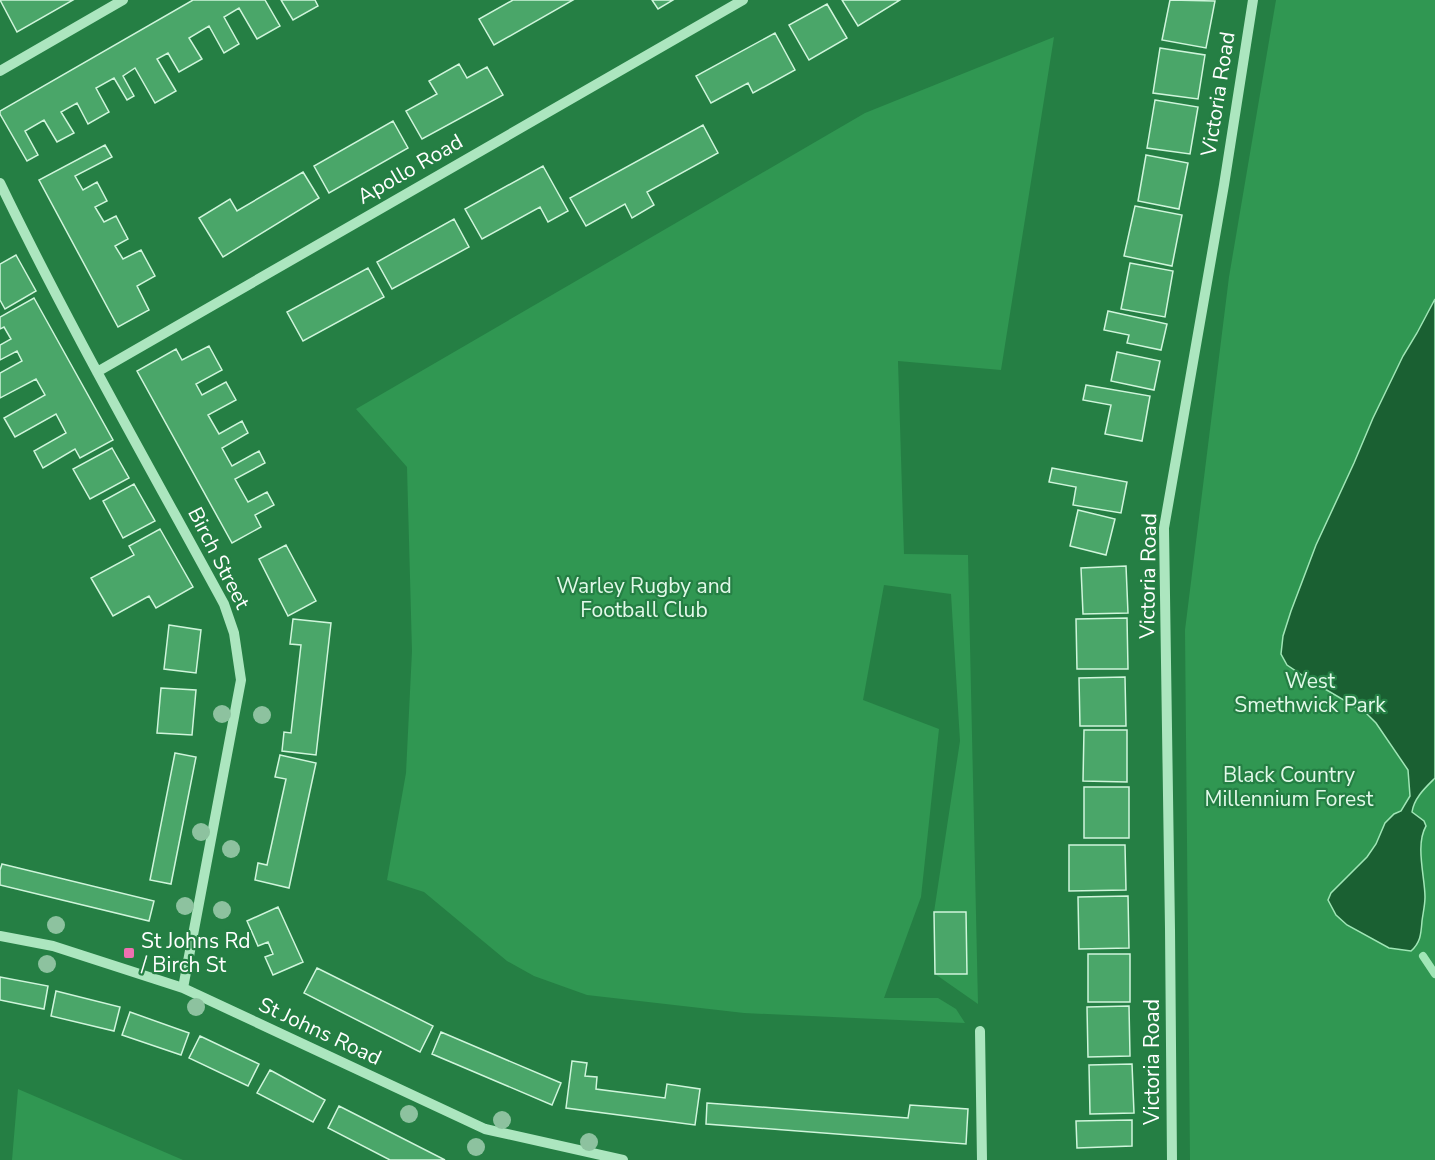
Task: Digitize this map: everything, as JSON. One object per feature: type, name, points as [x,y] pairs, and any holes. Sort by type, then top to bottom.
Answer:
[{"type":"street","points":[[0,71],[123,0]]},
{"type":"street","name":"Apollo Road","points":[[98,372],[743,0]]},
{"type":"street","name":"Victoria Road","points":[[1172,1160],[1164,528],[1222,197],[1252,0]]},
{"type":"street","name":"Birch Street","points":[[0,183],[26,237],[224,604],[234,633],[241,680],[183,988]]},
{"type":"street","name":"St Johns Road","points":[[0,936],[53,946],[183,988],[485,1130],[623,1160]]},
{"type":"street","points":[[980,1031],[982,1160]]},
{"type":"green space","name":"West Smethwick Park","points":[[1276,0],[1435,0],[1435,1160],[1190,1160],[1185,630],[1229,277]]},
{"type":"green space","name":"Warley Rugby and Football Club","points":[[1054,37],[1001,370],[898,361],[904,554],[968,555],[978,1004],[935,974],[966,974],[934,912],[960,741],[951,594],[884,585],[863,700],[939,729],[921,897],[884,998],[938,998],[956,1009],[965,1023],[744,1013],[587,995],[534,976],[507,961],[424,892],[387,880],[406,773],[412,651],[407,467],[356,409],[865,113]]},
{"type":"green space","points":[[18,1089],[183,1160],[12,1160]]},
{"type":"shaded area","points":[[1435,299],[1435,778],[1424,789],[1412,812],[1424,821],[1426,826],[1421,842],[1424,906],[1420,937],[1411,951],[1389,948],[1347,925],[1336,915],[1328,900],[1331,893],[1367,857],[1376,844],[1385,823],[1401,811],[1410,796],[1408,770],[1376,723],[1366,713],[1287,665],[1281,654],[1283,636],[1291,611],[1316,545],[1373,418],[1403,356]]},
{"type":"building","points":[[0,0],[73,0],[17,32]]},
{"type":"building","points":[[193,0],[265,0],[280,26],[257,39],[239,8],[224,17],[239,44],[224,53],[209,26],[189,38],[202,59],[179,72],[168,53],[157,59],[176,91],[155,103],[135,68],[123,76],[134,96],[127,100],[114,78],[96,88],[109,112],[88,124],[77,103],[61,112],[74,133],[57,142],[44,120],[25,131],[38,155],[27,161],[0,111]]},
{"type":"building","points":[[281,0],[315,0],[318,6],[293,20]]},
{"type":"building","points":[[513,0],[573,0],[494,45],[479,19]]},
{"type":"building","points":[[652,0],[673,0],[658,9]]},
{"type":"building","points":[[842,0],[900,0],[858,26]]},
{"type":"building","points":[[1170,0],[1215,1],[1206,48],[1162,40]]},
{"type":"building","points":[[827,4],[847,38],[809,60],[789,25]]},
{"type":"building","points":[[775,33],[795,70],[753,93],[748,83],[711,103],[696,76]]},
{"type":"building","points":[[1160,48],[1205,55],[1198,99],[1153,93]]},
{"type":"building","points":[[459,64],[467,78],[487,67],[503,95],[422,139],[406,111],[437,94],[429,81]]},
{"type":"building","points":[[1155,100],[1198,107],[1190,154],[1147,148]]},
{"type":"building","points":[[393,121],[408,148],[329,193],[314,166]]},
{"type":"building","points":[[703,125],[718,153],[647,192],[654,205],[632,218],[625,204],[586,226],[570,198]]},
{"type":"building","points":[[105,145],[112,157],[75,176],[83,190],[97,182],[107,201],[95,207],[104,222],[116,216],[128,239],[115,246],[123,259],[141,250],[155,276],[137,286],[149,310],[118,327],[39,180]]},
{"type":"building","points":[[1146,155],[1188,163],[1179,209],[1138,201]]},
{"type":"building","points":[[543,166],[568,211],[548,222],[540,207],[482,239],[465,209]]},
{"type":"building","points":[[303,172],[319,198],[223,257],[199,218],[230,199],[237,211]]},
{"type":"building","points":[[1135,206],[1182,215],[1172,266],[1124,256]]},
{"type":"building","points":[[454,219],[469,247],[392,289],[377,262]]},
{"type":"building","points":[[16,255],[36,291],[5,309],[0,300],[0,264]]},
{"type":"building","points":[[1130,263],[1173,271],[1165,317],[1121,309]]},
{"type":"building","points":[[368,268],[384,297],[303,341],[287,312]]},
{"type":"building","points":[[34,298],[113,440],[80,458],[75,449],[43,468],[34,451],[66,433],[56,414],[15,437],[4,418],[45,395],[36,379],[0,398],[0,373],[22,361],[17,351],[0,360],[0,345],[11,339],[4,327],[0,329],[0,317]]},
{"type":"building","points":[[1108,311],[1167,324],[1161,350],[1127,343],[1129,335],[1104,330]]},
{"type":"building","points":[[209,346],[222,370],[196,384],[202,395],[226,382],[236,400],[208,415],[219,434],[242,421],[248,433],[222,448],[232,466],[259,451],[265,463],[235,479],[248,502],[267,492],[274,505],[255,515],[261,527],[232,543],[137,371],[176,349],[182,360]]},
{"type":"building","points":[[1117,352],[1160,361],[1154,390],[1111,381]]},
{"type":"building","points":[[1086,385],[1150,396],[1142,441],[1105,434],[1111,405],[1083,400]]},
{"type":"building","points":[[112,448],[129,478],[90,499],[73,469]]},
{"type":"building","points":[[1052,468],[1127,482],[1121,513],[1073,505],[1076,487],[1049,482]]},
{"type":"building","points":[[134,484],[155,521],[123,538],[103,501]]},
{"type":"building","points":[[1078,510],[1115,519],[1106,555],[1070,546]]},
{"type":"building","points":[[160,529],[193,587],[156,608],[149,596],[113,616],[91,578],[134,555],[129,546]]},
{"type":"building","points":[[286,545],[316,601],[288,616],[259,559]]},
{"type":"building","points":[[1126,566],[1128,613],[1083,614],[1081,568]]},
{"type":"building","points":[[1127,618],[1128,669],[1077,669],[1076,619]]},
{"type":"building","points":[[293,619],[331,623],[316,755],[282,751],[284,732],[291,733],[301,645],[290,644]]},
{"type":"building","points":[[169,625],[201,630],[196,673],[164,669]]},
{"type":"building","points":[[1125,677],[1126,726],[1080,726],[1079,678]]},
{"type":"building","points":[[161,688],[196,690],[192,735],[157,733]]},
{"type":"building","points":[[1084,730],[1127,730],[1127,782],[1083,781]]},
{"type":"building","points":[[175,753],[196,757],[171,884],[150,880]]},
{"type":"building","points":[[280,755],[316,763],[289,888],[255,880],[258,863],[267,865],[286,779],[275,777]]},
{"type":"building","points":[[1084,787],[1129,787],[1129,838],[1084,838]]},
{"type":"building","points":[[1069,845],[1125,845],[1126,890],[1069,891]]},
{"type":"building","points":[[2,864],[154,901],[149,921],[0,885]]},
{"type":"building","points":[[1128,896],[1129,948],[1079,949],[1078,897]]},
{"type":"building","points":[[278,907],[303,962],[273,975],[265,957],[273,954],[268,942],[258,946],[247,921]]},
{"type":"building","points":[[934,912],[966,912],[967,974],[935,974]]},
{"type":"building","points":[[1088,954],[1130,954],[1130,1002],[1088,1002]]},
{"type":"building","points":[[317,968],[433,1026],[420,1052],[304,993]]},
{"type":"building","points":[[0,977],[48,986],[44,1009],[0,1000]]},
{"type":"building","points":[[56,991],[120,1007],[114,1031],[51,1016]]},
{"type":"building","points":[[1129,1006],[1130,1056],[1088,1057],[1087,1007]]},
{"type":"building","points":[[130,1012],[189,1033],[181,1055],[122,1035]]},
{"type":"building","points":[[441,1032],[561,1083],[552,1105],[432,1054]]},
{"type":"building","points":[[200,1036],[259,1064],[248,1086],[189,1058]]},
{"type":"building","points":[[572,1061],[587,1063],[585,1076],[597,1077],[596,1089],[665,1098],[667,1084],[700,1089],[695,1125],[566,1108]]},
{"type":"building","points":[[1132,1064],[1134,1113],[1090,1114],[1089,1065]]},
{"type":"building","points":[[270,1070],[325,1100],[313,1122],[257,1093]]},
{"type":"building","points":[[707,1103],[908,1118],[910,1105],[968,1109],[966,1144],[706,1124]]},
{"type":"building","points":[[339,1106],[445,1160],[390,1160],[328,1128]]},
{"type":"building","points":[[1132,1120],[1132,1146],[1077,1148],[1076,1121]]},
{"type":"waterway","points":[[1423,956],[1435,974]]},
{"type":"place","name":"St Johns Rd / Birch St","points":[[129,953]]},
{"type":"park label","name":"Black Country Millennium Forest","points":[[1289,787]]}]
